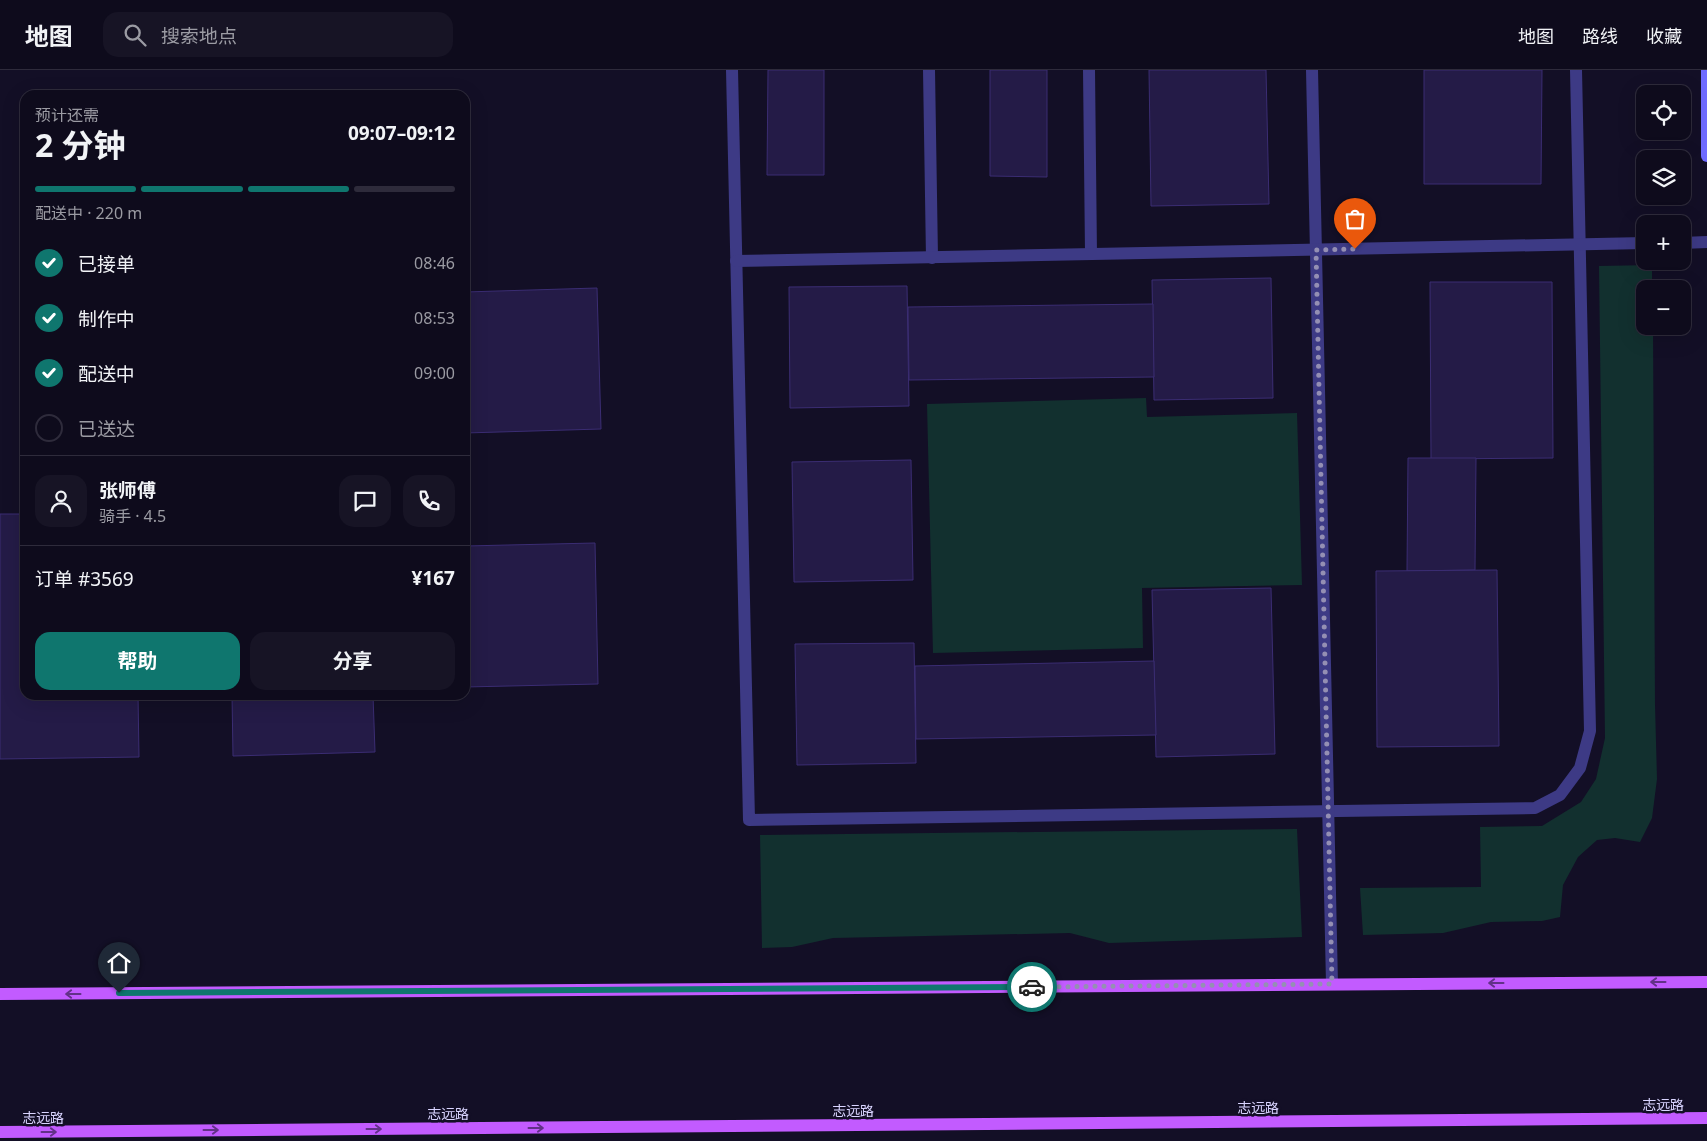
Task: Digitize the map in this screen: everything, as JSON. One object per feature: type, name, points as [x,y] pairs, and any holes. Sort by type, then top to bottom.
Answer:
[{"type":"main road","points":[[1706,70],[1707,156]]},
{"type":"main road","points":[[0,994],[1707,982]]},
{"type":"main road","name":"志远路","points":[[0,1132],[1707,1118]]},
{"type":"lane","points":[[732,70],[748,820],[1535,808],[1560,795],[1580,768],[1590,731],[1576,70]]},
{"type":"lane","points":[[930,70],[932,258]]},
{"type":"lane","points":[[1090,70],[1092,254]]},
{"type":"lane","points":[[1312,70],[1332,984]]},
{"type":"lane","points":[[1691,243],[1707,242]]},
{"type":"lane","points":[[736,261],[1636,244]]},
{"type":"green space","points":[[1636,265],[1636,270],[1652,270],[1652,280],[1636,280],[1636,335],[1653,335],[1657,779],[1652,818],[1640,842],[1615,838],[1597,840],[1578,857],[1563,885],[1560,917],[1542,921],[1491,922],[1443,933],[1363,935],[1360,888],[1481,887],[1480,827],[1542,826],[1581,802],[1596,779],[1605,738],[1599,266]]},
{"type":"green space","points":[[1146,398],[1147,417],[1297,413],[1302,585],[1142,588],[1143,648],[933,653],[927,404]]},
{"type":"green space","points":[[1297,829],[1302,937],[1109,943],[1070,933],[833,938],[792,947],[762,948],[760,835]]},
{"type":"building","points":[[768,70],[824,70],[824,175],[767,175]]},
{"type":"building","points":[[990,70],[1047,70],[1047,177],[990,176]]},
{"type":"building","points":[[1149,70],[1266,70],[1269,204],[1151,206]]},
{"type":"building","points":[[1424,70],[1542,70],[1541,184],[1424,184]]},
{"type":"building","points":[[1271,278],[1273,398],[1154,400],[1152,280]]},
{"type":"building","points":[[1430,282],[1552,282],[1553,458],[1431,459]]},
{"type":"building","points":[[907,286],[909,406],[790,408],[789,287]]},
{"type":"building","points":[[597,288],[601,429],[470,433],[470,292]]},
{"type":"building","points":[[1153,304],[1154,377],[909,380],[908,307]]},
{"type":"building","points":[[1408,458],[1476,458],[1475,570],[1407,571]]},
{"type":"building","points":[[911,460],[913,580],[794,582],[792,462]]},
{"type":"building","points":[[0,514],[20,514],[20,700],[138,700],[139,757],[0,759]]},
{"type":"building","points":[[595,543],[598,684],[470,687],[470,546]]},
{"type":"building","points":[[1497,570],[1499,746],[1377,747],[1376,571]]},
{"type":"building","points":[[1271,588],[1275,754],[1156,757],[1152,590]]},
{"type":"building","points":[[914,643],[916,763],[797,765],[795,644]]},
{"type":"building","points":[[1154,661],[1156,735],[916,739],[915,666]]},
{"type":"building","points":[[232,700],[373,700],[375,752],[233,756]]},
{"type":"way so far","points":[[1032,987],[1332,984],[1316,250],[1355,249]]},
{"type":"route","points":[[119,993],[1032,987]]}]
